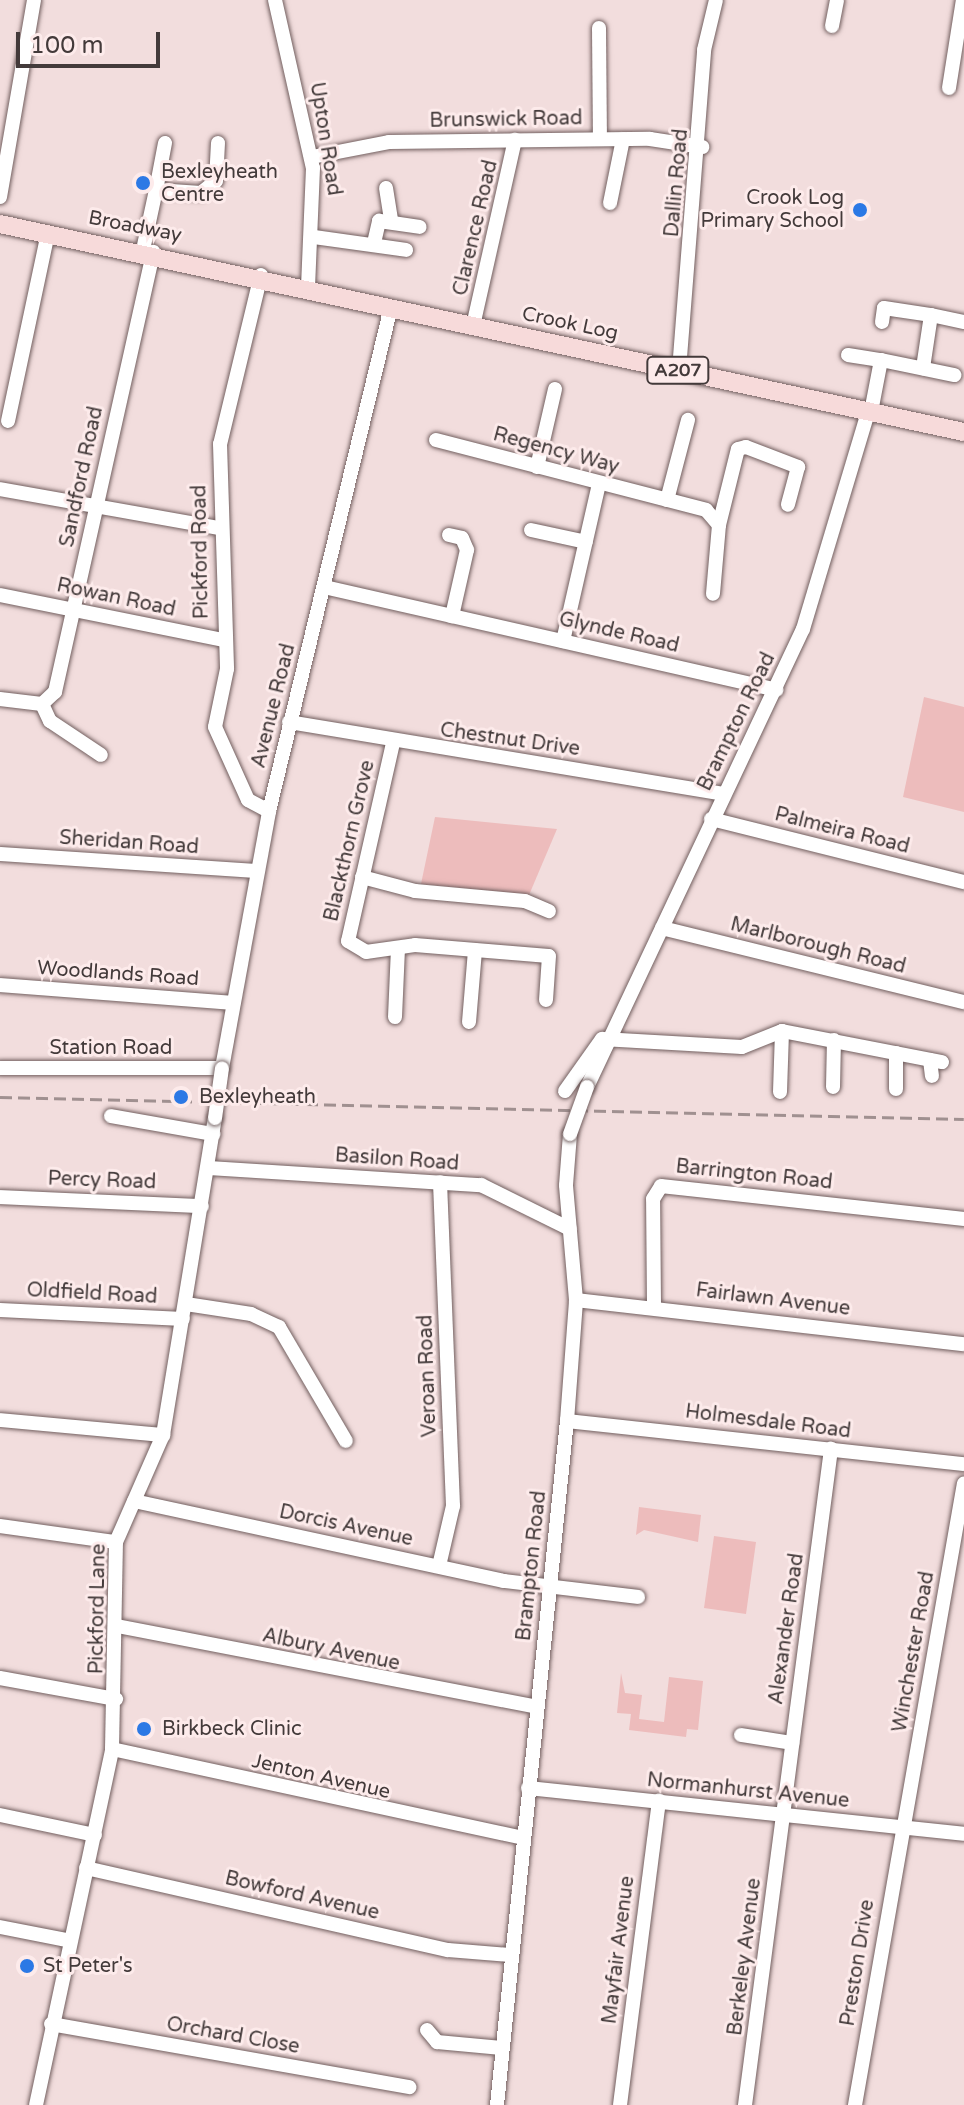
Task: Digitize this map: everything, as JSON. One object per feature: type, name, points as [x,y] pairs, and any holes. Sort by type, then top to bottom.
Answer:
[{"type":"main road","name":"Broadway","points":[[0,224],[261,275]]},
{"type":"main road","name":"Crook Log","points":[[261,275],[473,326],[964,432]]},
{"type":"street","points":[[0,197],[34,0]]},
{"type":"street","name":"Upton Road","points":[[275,0],[312,157],[314,237],[308,286]]},
{"type":"street","name":"Dallin Road","points":[[679,370],[702,147],[704,50],[716,0]]},
{"type":"street","points":[[832,26],[837,0]]},
{"type":"street","points":[[949,88],[963,0]]},
{"type":"street","points":[[599,28],[600,139]]},
{"type":"street","points":[[610,203],[623,139]]},
{"type":"street","name":"Brunswick Road","points":[[312,157],[389,142],[623,139],[702,147]]},
{"type":"street","name":"Clarence Road","points":[[473,326],[515,140]]},
{"type":"street","name":"Sandford Road","points":[[42,704],[55,692],[96,507],[148,251],[165,143]]},
{"type":"street","points":[[156,190],[210,191],[218,143]]},
{"type":"street","points":[[386,188],[391,221]]},
{"type":"street","points":[[374,243],[379,221],[420,227]]},
{"type":"street","points":[[8,421],[48,233]]},
{"type":"street","points":[[314,237],[374,243],[406,250]]},
{"type":"street","name":"Pickford Road","points":[[261,275],[220,444],[223,640],[227,669],[215,727],[248,800],[269,811]]},
{"type":"street","name":"Avenue Road","points":[[215,1118],[256,871],[269,811],[391,307]]},
{"type":"street","points":[[882,322],[884,308],[964,322]]},
{"type":"street","points":[[923,368],[931,315]]},
{"type":"street","points":[[848,355],[954,375]]},
{"type":"street","name":"Brampton Road","points":[[497,2105],[567,1421],[576,1300],[570,1229],[570,1134],[587,1087],[711,819],[776,690],[824,576],[870,412],[881,360]]},
{"type":"street","points":[[537,467],[555,389]]},
{"type":"street","points":[[667,500],[688,420]]},
{"type":"street","name":"Regency Way","points":[[436,440],[706,510],[719,525]]},
{"type":"street","points":[[713,594],[719,525],[738,449],[746,447],[798,467],[788,505]]},
{"type":"street","points":[[563,641],[599,484]]},
{"type":"street","points":[[0,489],[220,528]]},
{"type":"street","points":[[531,530],[586,542]]},
{"type":"street","points":[[449,535],[462,538],[467,550],[452,616]]},
{"type":"street","name":"Glynde Road","points":[[324,587],[776,690]]},
{"type":"street","name":"Rowan Road","points":[[0,595],[223,640]]},
{"type":"street","points":[[0,699],[42,704],[50,721],[101,755]]},
{"type":"street","name":"Chestnut Drive","points":[[289,722],[393,743],[724,794]]},
{"type":"street","name":"Blackthorn Grove","points":[[393,743],[348,941],[366,952],[398,948],[549,956],[546,1000]]},
{"type":"street","name":"Palmeira Road","points":[[711,819],[964,882]]},
{"type":"street","name":"Sheridan Road","points":[[0,854],[256,871]]},
{"type":"street","points":[[362,877],[415,891],[525,901],[549,911]]},
{"type":"street","name":"Marlborough Road","points":[[662,928],[964,1002]]},
{"type":"street","points":[[395,1017],[398,948]]},
{"type":"street","points":[[469,1022],[475,950]]},
{"type":"street","name":"Woodlands Road","points":[[0,985],[233,1003]]},
{"type":"street","points":[[611,1039],[633,1046],[742,1047],[782,1031],[936,1061],[932,1076]]},
{"type":"street","points":[[780,1092],[782,1031]]},
{"type":"street","name":"Brampton Road","points":[[565,1091],[593,1042],[611,1039]]},
{"type":"street","points":[[833,1087],[834,1040]]},
{"type":"street","points":[[896,1053],[896,1089]]},
{"type":"street","name":"Station Road","points":[[0,1068],[222,1068]]},
{"type":"street","points":[[111,1116],[213,1134]]},
{"type":"street","name":"Pickford Lane","points":[[36,2105],[66,1940],[95,1835],[112,1749],[116,1699],[116,1542],[163,1435],[215,1118]]},
{"type":"street","name":"Basilon Road","points":[[208,1168],[440,1182],[505,1192],[554,1227],[570,1229]]},
{"type":"street","name":"Veroan Road","points":[[439,1566],[453,1506],[440,1182]]},
{"type":"street","name":"Barrington Road","points":[[654,1305],[653,1199],[661,1186],[964,1219]]},
{"type":"street","name":"Percy Road","points":[[0,1197],[202,1206]]},
{"type":"street","name":"Fairlawn Avenue","points":[[576,1300],[654,1305],[964,1344]]},
{"type":"street","name":"Oldfield Road","points":[[0,1310],[184,1311],[265,1317],[279,1327],[346,1441]]},
{"type":"street","points":[[0,1420],[163,1435]]},
{"type":"street","name":"Holmesdale Road","points":[[567,1421],[964,1464]]},
{"type":"street","name":"Alexander Road","points":[[783,1814],[831,1449]]},
{"type":"street","name":"Winchester Road","points":[[903,1828],[964,1483]]},
{"type":"street","name":"Dorcis Avenue","points":[[134,1501],[439,1566],[550,1587],[638,1597]]},
{"type":"street","points":[[0,1526],[116,1542]]},
{"type":"street","name":"Albury Avenue","points":[[117,1626],[537,1707]]},
{"type":"street","points":[[0,1678],[116,1699]]},
{"type":"street","points":[[741,1735],[792,1743]]},
{"type":"street","name":"Jenton Avenue","points":[[112,1749],[523,1838]]},
{"type":"street","name":"Normanhurst Avenue","points":[[528,1788],[964,1834]]},
{"type":"street","name":"Mayfair Avenue","points":[[620,2105],[659,1800]]},
{"type":"street","name":"Berkeley Avenue","points":[[745,2105],[783,1814]]},
{"type":"street","points":[[0,1815],[95,1835]]},
{"type":"street","name":"Preston Drive","points":[[855,2105],[903,1828]]},
{"type":"street","name":"Bowford Avenue","points":[[86,1868],[448,1950],[510,1955]]},
{"type":"street","points":[[0,1927],[66,1940]]},
{"type":"street","name":"Orchard Close","points":[[51,2024],[409,2087]]},
{"type":"street","points":[[427,2030],[437,2042],[502,2048]]},
{"type":"shaded area","points":[[924,697],[964,707],[964,812],[903,797]]},
{"type":"shaded area","points":[[435,817],[557,829],[529,895],[421,884]]},
{"type":"shaded area","points":[[639,1507],[701,1515],[698,1542],[644,1530],[636,1535]]},
{"type":"shaded area","points":[[714,1536],[756,1542],[746,1614],[704,1608]]},
{"type":"shaded area","points":[[621,1673],[625,1693],[642,1695],[639,1719],[664,1722],[669,1677],[703,1681],[698,1730],[687,1729],[686,1737],[629,1730],[631,1714],[617,1713]]},
{"type":"railway","points":[[0,1097],[964,1119]]},
{"type":"place","name":"Bexleyheath Centre","points":[[143,183]]},
{"type":"place","name":"Crook Log Primary School","points":[[860,210]]},
{"type":"place","name":"Bexleyheath","points":[[181,1097]]},
{"type":"place","name":"Birkbeck Clinic","points":[[144,1729]]},
{"type":"place","name":"St Peter's","points":[[27,1966]]}]
